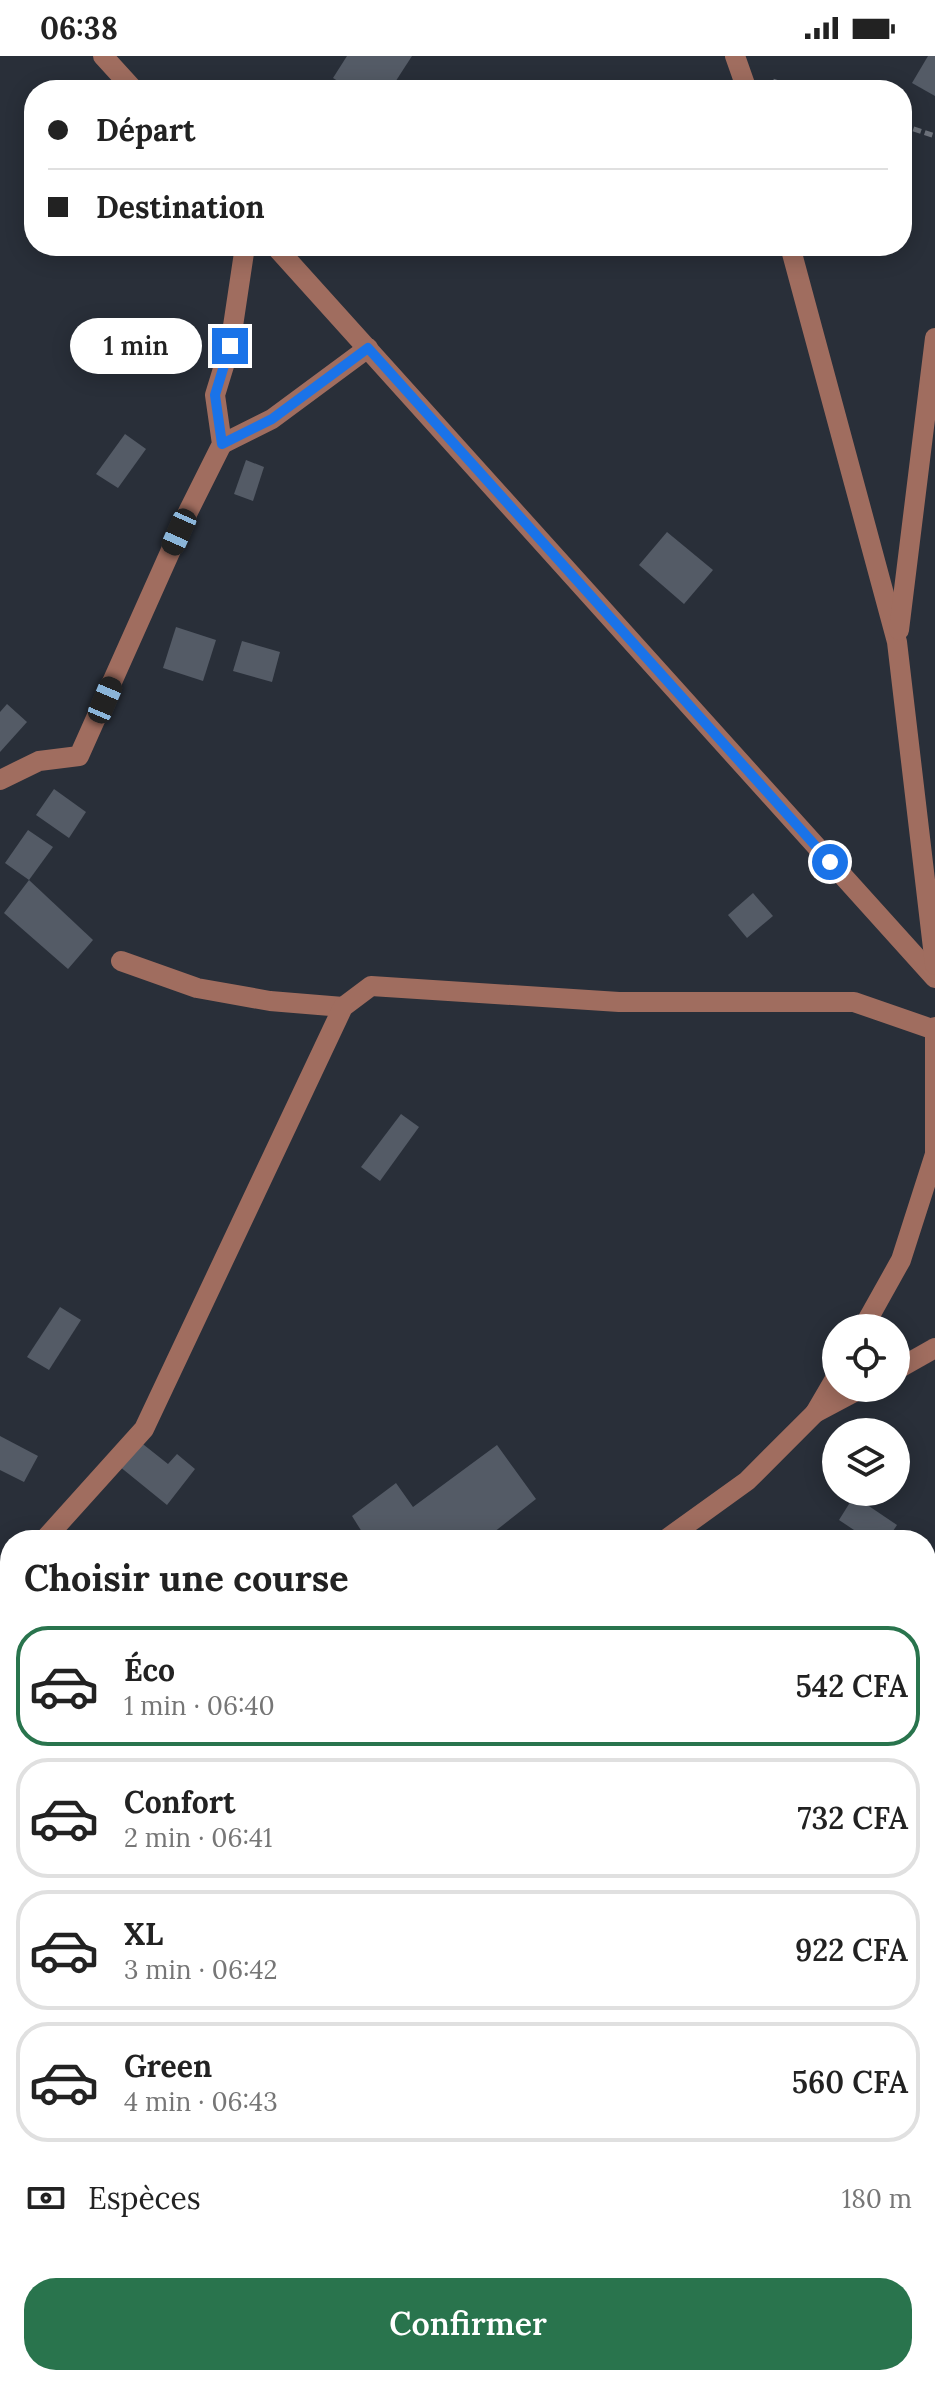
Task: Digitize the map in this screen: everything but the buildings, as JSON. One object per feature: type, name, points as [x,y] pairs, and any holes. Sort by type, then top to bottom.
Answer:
[{"type":"street","points":[[103,56],[125,80]]},
{"type":"street","points":[[735,56],[743,80]]},
{"type":"street","points":[[0,780],[39,761],[79,756],[188,512],[222,444],[215,395],[230,346],[244,256]]},
{"type":"street","points":[[284,256],[935,978]]},
{"type":"street","points":[[793,256],[897,642],[935,965]]},
{"type":"street","points":[[897,642],[935,338]]},
{"type":"street","points":[[222,444],[272,419],[368,348]]},
{"type":"street","points":[[121,961],[197,988],[270,1001],[343,1007]]},
{"type":"street","points":[[53,1530],[144,1429],[343,1007],[371,986],[619,1002],[854,1002],[935,1028],[935,1154],[901,1260],[871,1314]]},
{"type":"street","points":[[910,1362],[935,1348]]},
{"type":"street","points":[[679,1530],[747,1481],[815,1413],[822,1401]]},
{"type":"street","points":[[815,1413],[836,1402]]},
{"type":"path","points":[[912,128],[935,136]]},
{"type":"route","points":[[230,346],[215,395],[222,444],[272,419],[368,348],[830,862]]}]
